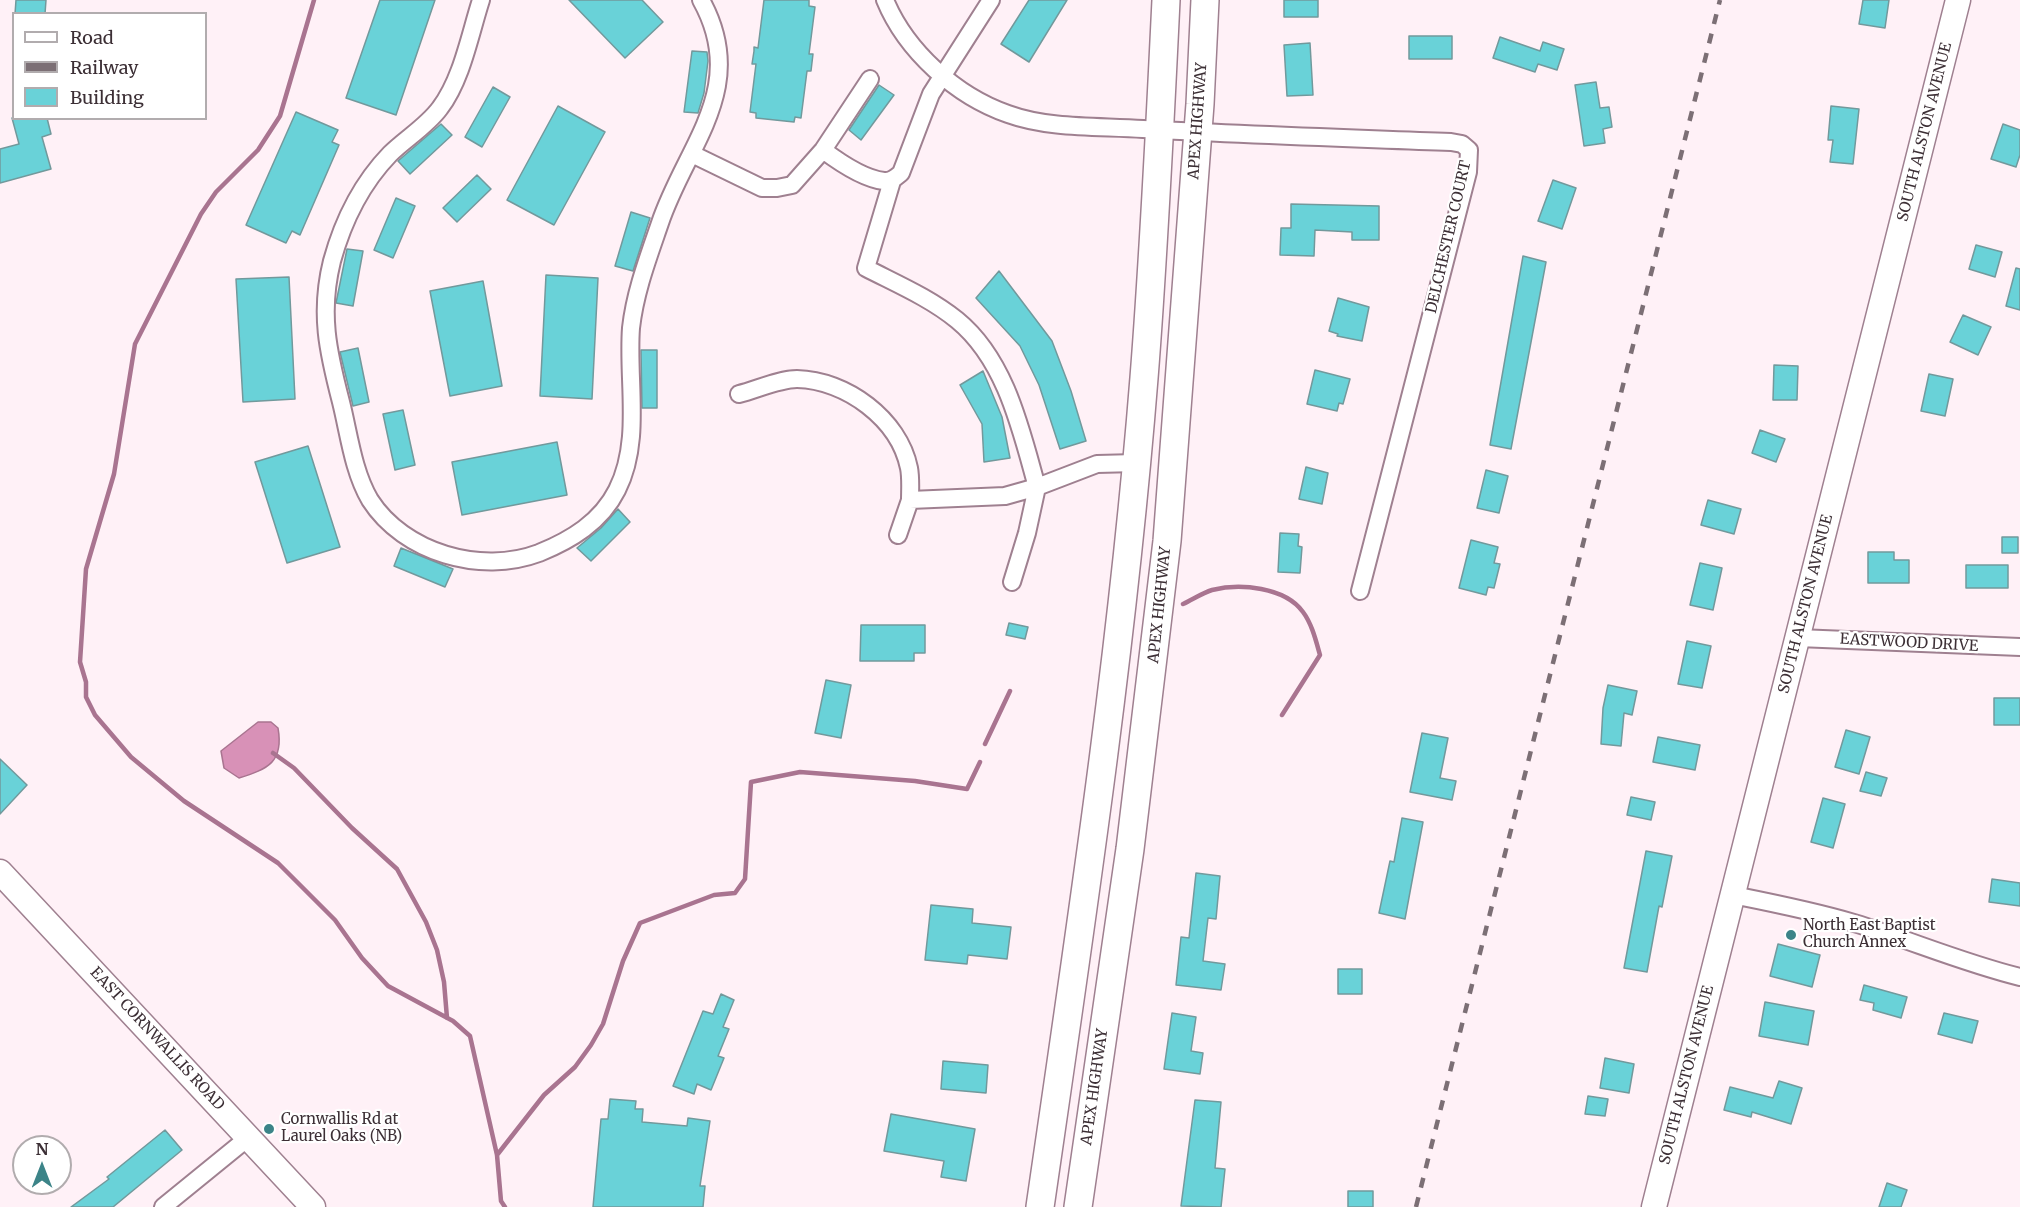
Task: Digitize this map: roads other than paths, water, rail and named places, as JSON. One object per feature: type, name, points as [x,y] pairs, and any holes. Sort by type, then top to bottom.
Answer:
[{"type":"main road","points":[[1040,1207],[1092,844],[1136,463],[1144,379],[1166,0]]},
{"type":"main road","name":"APEX HIGHWAY","points":[[1078,1207],[1130,849],[1164,564],[1181,381],[1196,131],[1200,104],[1204,0]]},
{"type":"street","points":[[482,0],[454,79],[440,108],[389,156],[360,192],[342,230],[332,264],[326,300],[326,342],[360,477],[371,500],[396,529],[414,542],[444,555],[479,561],[522,560],[568,542],[601,514],[618,489],[628,456],[631,418],[632,328],[639,286],[662,216],[711,114],[719,59],[716,35],[701,0]]},
{"type":"street","points":[[885,0],[910,42],[941,74],[975,100],[1010,115],[1058,123],[1196,131]]},
{"type":"street","points":[[991,0],[941,74],[925,107],[901,173],[892,181],[866,268],[928,299],[959,321],[984,351],[1006,390],[1022,431],[1037,487],[1027,533],[1012,582]]},
{"type":"street","name":"SOUTH ALSTON AVENUE","points":[[1654,1207],[1958,0]]},
{"type":"street","points":[[692,154],[762,188],[792,185],[823,150],[870,79]]},
{"type":"street","name":"DELCHESTER COURT","points":[[1196,131],[1451,142],[1462,144],[1468,150],[1468,172],[1360,591]]},
{"type":"street","points":[[823,150],[838,161],[872,177],[884,182],[892,181]]},
{"type":"street","points":[[739,394],[796,379],[834,387],[870,405],[895,435],[909,467],[910,500],[898,535]]},
{"type":"street","points":[[910,500],[1005,496],[1037,487],[1097,464],[1136,463]]},
{"type":"street","name":"EASTWOOD DRIVE","points":[[1798,638],[2020,647]]},
{"type":"street","name":"EAST CORNWALLIS ROAD","points":[[0,872],[313,1207]]},
{"type":"street","points":[[1733,895],[1790,906],[1853,923],[1948,956],[2020,977]]},
{"type":"street","points":[[163,1207],[249,1137]]},
{"type":"waterway","points":[[314,0],[280,116],[258,150],[216,192],[201,214],[135,344],[114,474],[86,569],[80,662],[86,682],[86,697],[95,715],[131,757],[184,801],[278,863],[335,920],[362,958],[388,986],[453,1021],[470,1036],[497,1155],[501,1201],[505,1207]]},
{"type":"waterway","points":[[1183,604],[1212,590],[1248,587],[1274,592],[1285,597],[1303,612],[1311,627],[1320,655],[1282,715]]},
{"type":"waterway","points":[[985,744],[1010,691]]},
{"type":"waterway","points":[[273,753],[294,768],[352,828],[397,869],[426,922],[437,950],[444,982],[447,1018]]},
{"type":"waterway","points":[[497,1155],[544,1095],[575,1067],[591,1045],[603,1024],[623,961],[640,923],[714,895],[735,893],[745,879],[751,782],[800,772],[915,781],[967,789],[980,762]]},
{"type":"railway","points":[[1416,1207],[1720,0]]},
{"type":"place","name":"North East Baptist Church Annex","points":[[1791,935]]},
{"type":"place","name":"Cornwallis Rd at Laurel Oaks (NB)","points":[[269,1129]]}]
